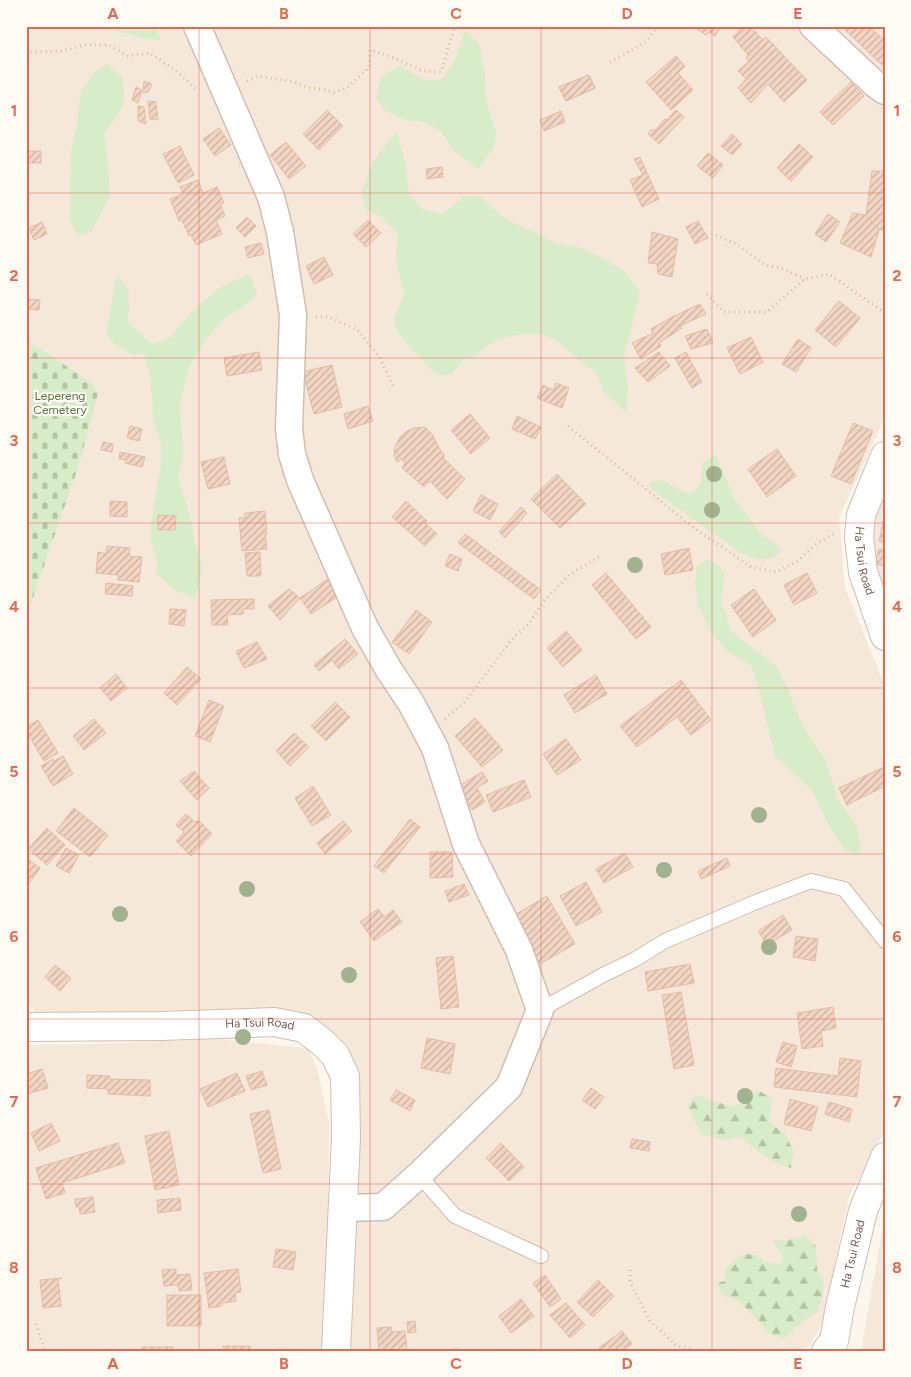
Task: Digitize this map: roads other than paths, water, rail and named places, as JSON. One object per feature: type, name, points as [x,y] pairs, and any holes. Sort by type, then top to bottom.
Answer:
[{"type":"street","points":[[197,26],[272,197],[280,232],[293,315],[289,429],[292,454],[300,480],[365,628],[435,748],[466,844],[519,950],[540,1010],[509,1087],[383,1208],[343,1208]]},
{"type":"street","points":[[813,26],[875,84],[885,91]]},
{"type":"street","name":"Ha Tsui Road","points":[[885,456],[861,515],[859,537],[863,572],[885,636]]},
{"type":"street","name":"Ha Tsui Road","points":[[26,1026],[161,1026],[274,1022],[304,1028],[335,1055],[345,1076],[346,1138],[336,1351]]},
{"type":"street","name":"Ha Tsui Road","points":[[826,1351],[834,1341],[840,1307],[863,1211],[885,1157]]},
{"type":"lane","points":[[540,1010],[634,960],[665,941],[811,881],[844,889],[885,941]]},
{"type":"lane","points":[[419,1175],[456,1216],[541,1256]]},
{"type":"park label","name":"Lepereng Cemetery","points":[[60,403]]}]
